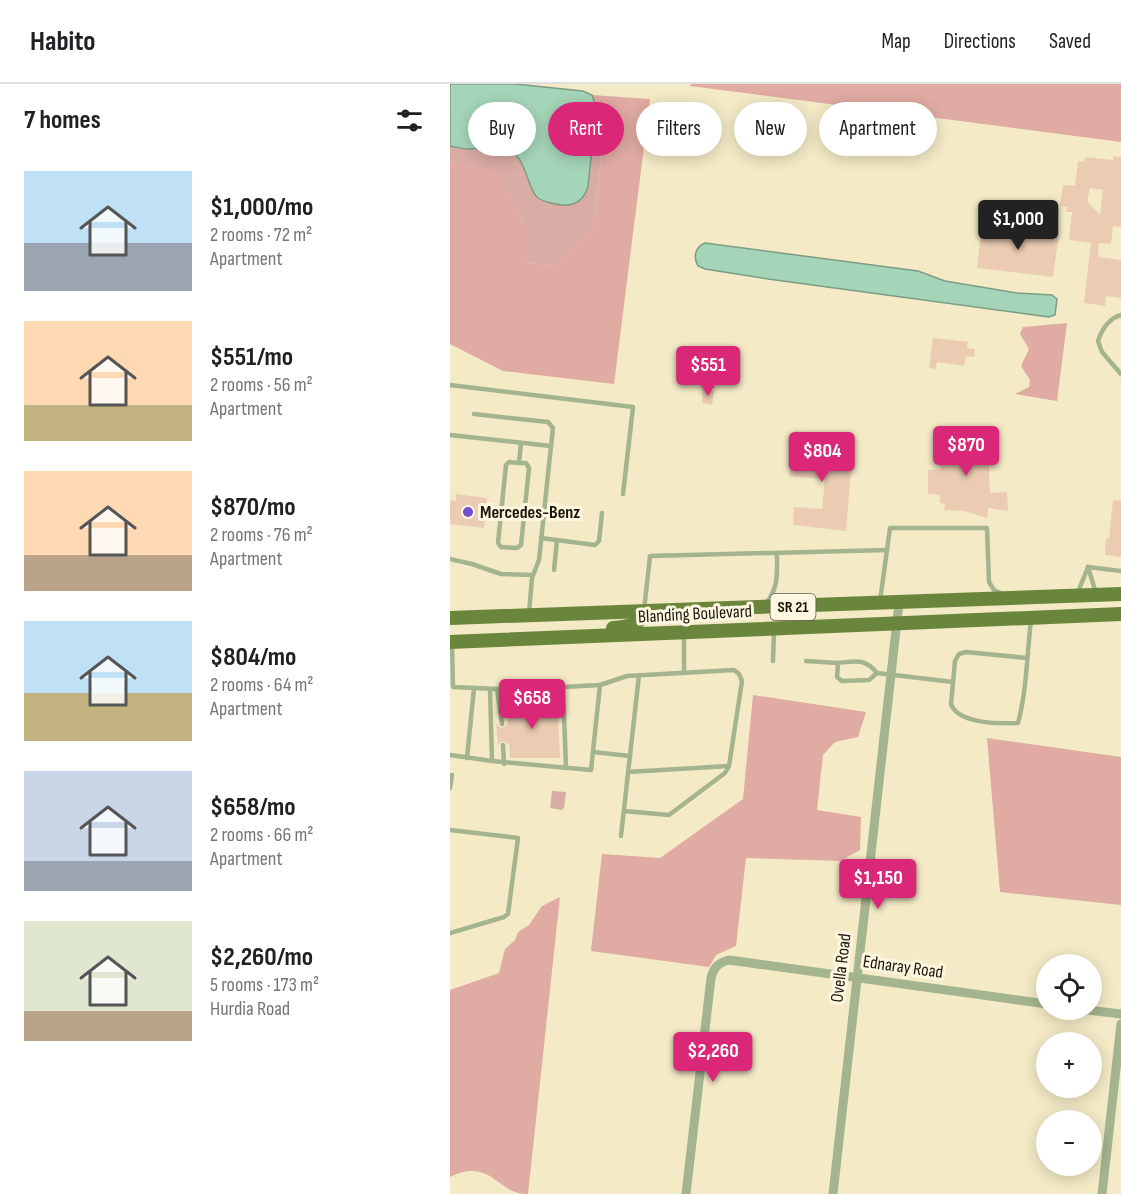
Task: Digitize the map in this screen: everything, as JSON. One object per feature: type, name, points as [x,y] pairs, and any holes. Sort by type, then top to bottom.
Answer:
[{"type":"main road","name":"Blanding Boulevard","points":[[450,618],[1121,594]]},
{"type":"main road","points":[[1031,617],[1039,608],[1054,606],[1073,595]]},
{"type":"main road","points":[[519,640],[545,631],[624,627],[640,621],[644,612]]},
{"type":"main road","name":"Blanding Boulevard","points":[[451,642],[1121,614]]},
{"type":"street","name":"Ovella Road","points":[[833,1194],[899,603]]},
{"type":"street","name":"Ednaray Road","points":[[686,1194],[711,978],[719,963],[729,960],[1036,1002]]},
{"type":"street","points":[[1102,1012],[1121,1014]]},
{"type":"street","points":[[1102,1194],[1118,1073],[1121,1024]]},
{"type":"lane","points":[[1121,315],[1111,320],[1098,339],[1100,348],[1121,374]]},
{"type":"lane","points":[[450,385],[633,407],[623,494]]},
{"type":"lane","points":[[474,414],[548,422],[553,428],[538,564],[533,575],[529,616]]},
{"type":"lane","points":[[450,435],[551,446]]},
{"type":"lane","points":[[519,463],[521,443]]},
{"type":"lane","points":[[509,462],[519,463],[526,463],[529,468],[521,545],[517,548],[501,547],[498,543],[506,465],[509,462]]},
{"type":"lane","points":[[541,538],[598,544],[602,513]]},
{"type":"lane","points":[[880,604],[890,528],[987,528],[990,582],[994,590],[1013,599]]},
{"type":"lane","points":[[554,570],[557,540]]},
{"type":"lane","points":[[644,612],[650,556],[887,550]]},
{"type":"lane","points":[[764,608],[777,585],[777,553]]},
{"type":"lane","points":[[450,559],[501,574],[533,575]]},
{"type":"lane","points":[[1088,567],[1121,571]]},
{"type":"lane","points":[[1088,567],[1098,595]]},
{"type":"lane","points":[[1073,595],[1081,588],[1088,567]]},
{"type":"lane","points":[[1027,658],[966,652],[959,654],[955,661],[951,704],[953,710],[959,715],[979,721],[1018,723],[1027,658],[1031,617]]},
{"type":"lane","points":[[773,661],[774,629]]},
{"type":"lane","points":[[684,633],[684,673]]},
{"type":"lane","points":[[451,642],[452,687],[490,689],[553,685],[563,687],[600,685],[627,676],[639,675],[734,670],[739,674],[742,681],[729,766],[725,773],[669,815],[624,811]]},
{"type":"lane","points":[[806,661],[865,662],[878,674],[953,682]]},
{"type":"lane","points":[[838,663],[837,677],[842,681],[869,680],[878,674]]},
{"type":"lane","points":[[621,836],[639,675]]},
{"type":"lane","points":[[450,755],[504,764],[591,770],[600,685]]},
{"type":"lane","points":[[563,687],[566,768]]},
{"type":"lane","points":[[467,758],[474,688]]},
{"type":"lane","points":[[490,689],[492,761]]},
{"type":"lane","points":[[497,689],[502,724]]},
{"type":"lane","points":[[503,745],[504,764]]},
{"type":"lane","points":[[593,752],[630,756]]},
{"type":"lane","points":[[628,772],[729,766]]},
{"type":"lane","points":[[450,788],[452,775]]},
{"type":"lane","points":[[450,830],[518,838],[508,914],[450,933]]},
{"type":"shaded area","points":[[450,84],[515,84],[583,91],[592,95],[594,102],[548,102],[548,156],[591,156],[588,187],[582,198],[574,204],[564,205],[540,199],[534,193],[517,156],[536,156],[536,102],[468,102],[468,149],[450,146]]},
{"type":"shaded area","points":[[691,84],[1121,84],[1121,142],[937,118],[937,102],[819,103],[690,86]]},
{"type":"shaded area","points":[[592,95],[650,99],[650,102],[636,102],[636,156],[643,156],[614,384],[503,371],[450,344],[450,162],[499,171],[524,223],[524,262],[556,266],[593,228],[602,156],[624,156],[624,102],[594,102]]},
{"type":"shaded area","points":[[450,146],[468,149],[468,156],[516,156],[526,169],[540,200],[588,187],[591,156],[602,156],[593,228],[556,266],[524,262],[524,223],[499,172],[450,162]]},
{"type":"shaded area","points":[[705,243],[918,271],[945,281],[1017,293],[1052,295],[1057,299],[1055,315],[1049,317],[705,269],[698,266],[695,256],[699,247]]},
{"type":"shaded area","points":[[1067,323],[1057,401],[1015,394],[1029,387],[1030,380],[1021,366],[1029,349],[1020,334],[1023,327]]},
{"type":"shaded area","points":[[753,695],[866,712],[858,737],[835,742],[823,755],[817,810],[861,817],[860,850],[840,861],[746,858],[736,946],[716,955],[709,967],[591,951],[602,854],[660,858],[743,799]]},
{"type":"shaded area","points":[[987,738],[1121,757],[1121,905],[1000,892]]},
{"type":"shaded area","points":[[552,791],[566,792],[562,810],[550,808]]},
{"type":"shaded area","points":[[560,897],[528,1194],[508,1189],[493,1178],[475,1171],[450,1177],[450,990],[499,973],[505,949],[515,940],[518,932],[529,925],[542,906]]},
{"type":"building","points":[[1113,156],[1121,157],[1121,227],[1113,226],[1111,244],[1099,243],[1098,257],[1121,260],[1121,298],[1106,296],[1105,306],[1084,303],[1091,243],[1069,240],[1072,212],[1066,212],[1067,207],[1060,206],[1063,185],[1075,186],[1078,161],[1084,162],[1085,157],[1113,160]],"holes":[[[1090,188],[1103,190],[1100,215],[1087,201]]]},
{"type":"building","points":[[982,225],[1059,234],[1053,277],[977,268]]},
{"type":"building","points":[[933,338],[968,342],[967,348],[975,349],[974,357],[966,356],[964,366],[937,362],[936,369],[929,368]]},
{"type":"building","points":[[703,389],[714,391],[712,405],[702,403]]},
{"type":"building","points":[[795,431],[820,433],[818,454],[852,459],[846,531],[793,525],[794,507],[822,509],[825,479],[789,476]]},
{"type":"building","points":[[954,434],[974,434],[974,442],[996,442],[996,450],[988,450],[990,493],[1007,492],[1008,511],[988,508],[987,518],[965,511],[944,510],[945,504],[940,503],[940,495],[928,494],[928,470],[941,469],[941,442],[954,442]]},
{"type":"building","name":"Mercedes-Benz","points":[[456,494],[487,498],[484,528],[450,524],[450,500],[456,501]]},
{"type":"building","points":[[1113,500],[1121,501],[1121,557],[1105,555]]},
{"type":"building","points":[[557,700],[560,758],[510,758],[509,744],[502,741],[498,745],[496,724],[501,728],[508,723],[507,707],[533,701]]},
{"type":"place","name":"Mercedes-Benz","points":[[468,512]]}]
